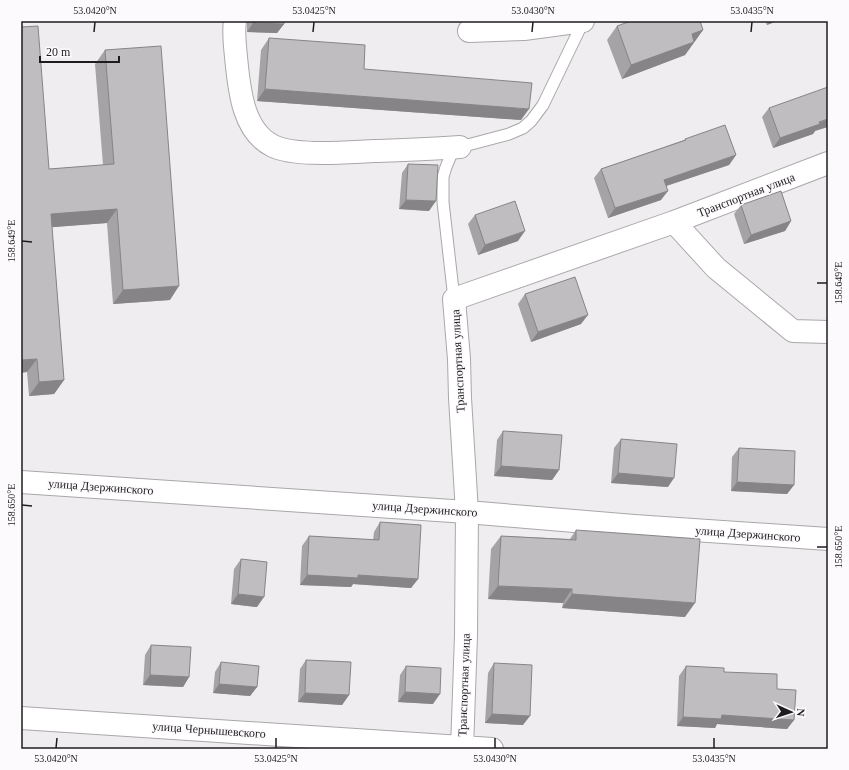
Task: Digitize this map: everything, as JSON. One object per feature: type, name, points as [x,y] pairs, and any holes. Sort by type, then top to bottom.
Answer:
[{"type":"street","points":[[235,21],[234,33],[238,76],[244,108],[251,124],[259,136],[273,146],[288,150],[324,153],[460,148]]},
{"type":"street","points":[[469,31],[524,29],[583,21]]},
{"type":"street","name":"Транспортная улица","points":[[462,748],[466,635],[467,512],[459,359],[454,299],[674,222],[828,163]]},
{"type":"street","points":[[674,222],[716,268],[793,331],[828,332]]},
{"type":"street","name":"улица Дзержинского","points":[[21,482],[467,512],[634,526],[828,539]]},
{"type":"street","name":"улица Чернышевского","points":[[21,718],[492,749]]},
{"type":"lane","points":[[454,299],[444,202],[443,177],[451,155],[460,148],[509,134],[523,128],[531,121],[543,105],[583,21]]},
{"type":"building","points":[[254,21],[284,21],[284,24],[253,23]]},
{"type":"building","points":[[631,21],[700,21],[703,30],[692,34],[694,42],[631,65],[617,26]]},
{"type":"building","points":[[38,26],[49,169],[114,164],[105,50],[161,46],[179,286],[123,290],[117,209],[51,214],[64,380],[39,382],[37,359],[21,360],[21,27]]},
{"type":"building","points":[[269,38],[365,45],[364,69],[532,83],[529,109],[265,89]]},
{"type":"building","points":[[828,87],[828,119],[819,122],[820,124],[780,138],[769,108]]},
{"type":"building","points":[[725,125],[736,155],[664,180],[668,191],[615,208],[601,169]]},
{"type":"building","points":[[408,164],[438,165],[436,201],[406,200]]},
{"type":"building","points":[[781,191],[791,221],[751,235],[741,205]]},
{"type":"building","points":[[515,201],[525,231],[485,245],[475,215]]},
{"type":"building","points":[[575,277],[588,315],[538,332],[525,294]]},
{"type":"building","points":[[503,431],[562,435],[559,470],[501,466]]},
{"type":"building","points":[[621,439],[677,444],[674,478],[618,473]]},
{"type":"building","points":[[739,448],[795,451],[794,485],[737,482]]},
{"type":"building","points":[[380,522],[421,525],[418,579],[358,575],[358,578],[307,575],[309,536],[379,540]]},
{"type":"building","points":[[576,530],[700,539],[695,603],[572,594],[572,589],[498,586],[501,536],[576,540]]},
{"type":"building","points":[[241,559],[267,562],[264,597],[238,594]]},
{"type":"building","points":[[151,645],[191,647],[189,677],[150,675]]},
{"type":"building","points":[[306,660],[351,662],[349,695],[305,693]]},
{"type":"building","points":[[221,662],[259,666],[257,687],[219,684]]},
{"type":"building","points":[[494,663],[532,665],[530,716],[492,714]]},
{"type":"building","points":[[406,666],[441,668],[440,694],[405,692]]},
{"type":"building","points":[[686,666],[724,668],[724,672],[777,674],[777,689],[796,690],[794,720],[722,715],[721,719],[683,717]]}]
